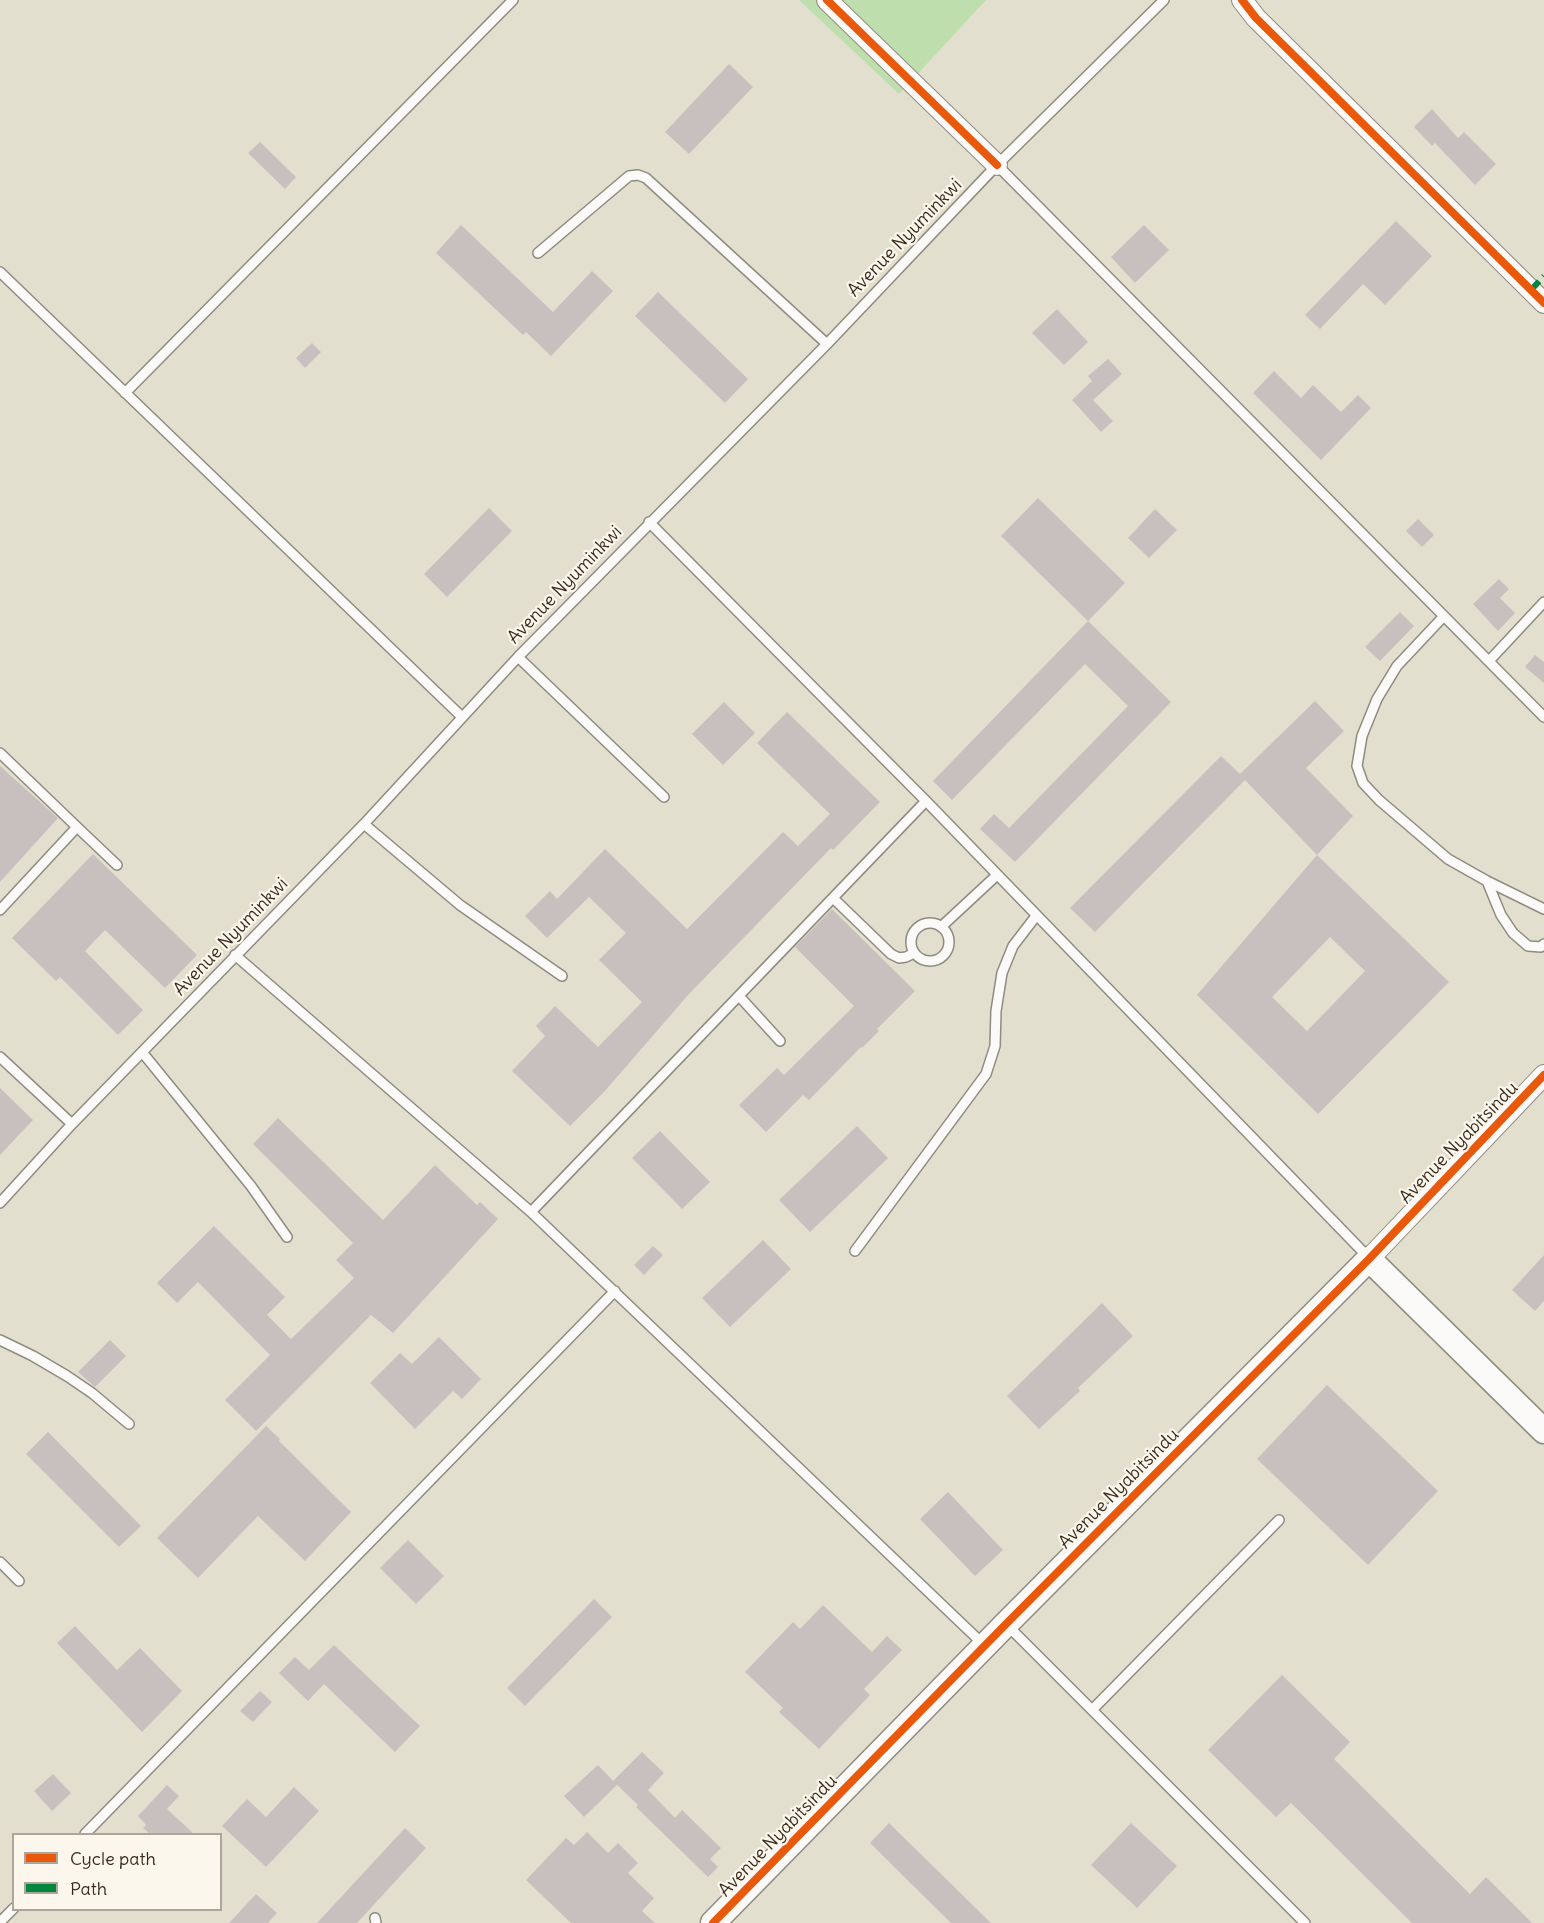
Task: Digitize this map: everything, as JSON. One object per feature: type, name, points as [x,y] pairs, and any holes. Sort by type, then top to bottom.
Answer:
[{"type":"street","points":[[826,0],[998,165]]},
{"type":"street","points":[[1242,0],[1256,18],[1544,303]]},
{"type":"street","name":"Avenue Nyabitsindu","points":[[713,1923],[1369,1259],[1544,1075]]},
{"type":"street","points":[[1369,1259],[1544,1431]]},
{"type":"lane","points":[[125,393],[513,0]]},
{"type":"lane","name":"Avenue Nyuminkwi","points":[[0,1203],[72,1124],[364,824],[461,716],[518,657],[827,344],[998,165],[1164,0]]},
{"type":"lane","points":[[998,165],[1544,717]]},
{"type":"lane","points":[[537,253],[629,176],[638,175],[646,178],[827,344]]},
{"type":"lane","points":[[0,272],[461,716]]},
{"type":"lane","points":[[649,522],[926,801],[1369,1259]]},
{"type":"lane","points":[[1488,661],[1544,602]]},
{"type":"lane","points":[[1444,616],[1397,666],[1377,699],[1362,736],[1357,766],[1363,783],[1379,800],[1448,859],[1544,909]]},
{"type":"lane","points":[[518,657],[664,796]]},
{"type":"lane","points":[[0,753],[117,865]]},
{"type":"lane","points":[[531,1212],[926,801]]},
{"type":"lane","points":[[364,824],[460,905],[562,976]]},
{"type":"lane","points":[[0,910],[77,827]]},
{"type":"lane","points":[[941,927],[997,875]]},
{"type":"lane","points":[[1487,881],[1513,933],[1528,946],[1544,944]]},
{"type":"lane","points":[[833,898],[891,954],[899,958],[914,953]]},
{"type":"lane","points":[[855,1251],[986,1074],[995,1046],[996,1011],[1002,973],[1013,946],[1036,916]]},
{"type":"lane","points":[[932,923],[941,927],[948,936],[948,946],[943,956],[933,961],[922,960],[914,953],[911,943],[913,932],[921,925],[932,923]]},
{"type":"lane","points":[[235,955],[531,1212],[985,1646]]},
{"type":"lane","points":[[739,996],[780,1041]]},
{"type":"lane","points":[[142,1052],[251,1186],[287,1237]]},
{"type":"lane","points":[[0,1057],[72,1124]]},
{"type":"lane","points":[[86,1833],[615,1291]]},
{"type":"lane","points":[[0,1340],[67,1376],[92,1393],[129,1424]]},
{"type":"lane","points":[[1092,1710],[1279,1520]]},
{"type":"lane","points":[[0,1562],[19,1581]]},
{"type":"lane","points":[[1006,1624],[1305,1923]]},
{"type":"lane","points":[[0,1922],[12,1910]]},
{"type":"green space","points":[[799,0],[986,0],[899,94]]},
{"type":"building","points":[[729,64],[753,87],[689,154],[665,132]]},
{"type":"building","points":[[1432,109],[1458,138],[1464,132],[1496,164],[1475,185],[1435,143],[1432,146],[1414,127]]},
{"type":"building","points":[[260,142],[296,177],[285,189],[248,153]]},
{"type":"building","points":[[1396,221],[1432,256],[1385,305],[1363,284],[1320,329],[1305,315]]},
{"type":"building","points":[[461,225],[553,312],[592,271],[613,291],[551,356],[526,332],[523,335],[436,253]]},
{"type":"building","points":[[1144,225],[1169,250],[1135,283],[1111,257]]},
{"type":"building","points":[[658,292],[748,379],[725,403],[635,316]]},
{"type":"building","points":[[1057,309],[1088,342],[1064,365],[1032,333]]},
{"type":"building","points":[[312,343],[321,352],[305,368],[296,358]]},
{"type":"building","points":[[1108,359],[1122,374],[1093,400],[1113,421],[1101,432],[1072,400],[1092,381],[1088,376]]},
{"type":"building","points":[[1274,371],[1301,398],[1313,385],[1341,412],[1358,395],[1371,408],[1321,460],[1253,393]]},
{"type":"building","points":[[1038,498],[1125,583],[1088,621],[1001,536]]},
{"type":"building","points":[[489,508],[512,531],[447,597],[424,574]]},
{"type":"building","points":[[1155,509],[1177,530],[1149,558],[1128,538]]},
{"type":"building","points":[[1418,519],[1434,535],[1422,547],[1406,531]]},
{"type":"building","points":[[1499,579],[1509,589],[1500,598],[1515,613],[1498,631],[1473,604]]},
{"type":"building","points":[[1400,612],[1414,626],[1380,661],[1365,647]]},
{"type":"building","points":[[1088,621],[1171,702],[1015,862],[980,829],[994,814],[1009,828],[1128,706],[1085,664],[952,800],[933,781]]},
{"type":"building","points":[[1535,655],[1544,662],[1544,683],[1525,667]]},
{"type":"building","points":[[1315,701],[1344,731],[1306,768],[1353,816],[1317,855],[1245,780],[1095,932],[1070,908],[1221,756],[1240,774]]},
{"type":"building","points":[[724,702],[755,733],[723,765],[692,734]]},
{"type":"building","points":[[787,712],[880,802],[833,850],[831,848],[689,994],[604,1092],[570,1126],[512,1071],[545,1036],[536,1026],[555,1006],[598,1047],[642,1002],[599,960],[626,933],[589,897],[547,938],[525,916],[550,891],[557,899],[605,849],[687,929],[783,832],[798,846],[830,814],[757,743]]},
{"type":"building","points":[[0,766],[58,818],[0,882]]},
{"type":"building","points":[[93,854],[197,955],[165,988],[105,930],[85,951],[143,1010],[118,1035],[60,977],[56,981],[12,938]]},
{"type":"building","points":[[1317,855],[1449,982],[1318,1114],[1197,995]],"holes":[[[1330,937],[1365,971],[1307,1031],[1272,997]]]},
{"type":"building","points":[[832,909],[915,991],[877,1029],[879,1031],[809,1100],[803,1095],[766,1132],[739,1105],[777,1068],[784,1075],[854,1006],[795,947]]},
{"type":"building","points":[[0,1088],[33,1120],[0,1155]]},
{"type":"building","points":[[278,1118],[383,1220],[435,1165],[477,1205],[480,1202],[498,1219],[393,1333],[371,1315],[256,1431],[225,1400],[270,1355],[198,1282],[177,1303],[157,1283],[214,1226],[285,1297],[267,1315],[291,1339],[354,1278],[336,1260],[353,1243],[253,1144]]},
{"type":"building","points":[[857,1126],[888,1158],[810,1232],[779,1200]]},
{"type":"building","points":[[660,1131],[710,1182],[682,1209],[632,1158]]},
{"type":"building","points":[[763,1240],[791,1269],[730,1327],[702,1298]]},
{"type":"building","points":[[653,1246],[663,1255],[644,1275],[634,1265]]},
{"type":"building","points":[[1544,1255],[1544,1301],[1535,1311],[1512,1290]]},
{"type":"building","points":[[1102,1303],[1133,1336],[1078,1388],[1080,1391],[1039,1429],[1007,1396]]},
{"type":"building","points":[[439,1337],[481,1379],[462,1399],[453,1391],[415,1429],[370,1383],[400,1353],[412,1364]]},
{"type":"building","points":[[110,1340],[126,1356],[95,1387],[78,1372]]},
{"type":"building","points":[[1327,1385],[1438,1491],[1368,1565],[1257,1459]]},
{"type":"building","points":[[266,1426],[351,1512],[305,1561],[258,1516],[198,1578],[157,1538]]},
{"type":"building","points":[[48,1432],[141,1526],[119,1547],[26,1454]]},
{"type":"building","points":[[948,1492],[1003,1550],[975,1576],[920,1519]]},
{"type":"building","points":[[408,1540],[444,1576],[416,1604],[380,1568]]},
{"type":"building","points":[[594,1599],[612,1617],[525,1706],[507,1688]]},
{"type":"building","points":[[823,1605],[872,1652],[887,1636],[902,1650],[864,1689],[870,1695],[819,1749],[779,1712],[783,1708],[745,1672],[793,1622],[800,1629]]},
{"type":"building","points":[[75,1626],[117,1670],[140,1648],[182,1691],[142,1732],[57,1643]]},
{"type":"building","points":[[334,1645],[420,1726],[395,1752],[324,1684],[308,1701],[279,1673],[295,1657],[309,1670]]},
{"type":"building","points":[[1282,1675],[1350,1742],[1334,1759],[1470,1894],[1486,1877],[1532,1923],[1412,1923],[1291,1803],[1276,1817],[1208,1750]]},
{"type":"building","points":[[260,1691],[272,1702],[253,1722],[240,1711]]},
{"type":"building","points":[[642,1752],[664,1773],[648,1790],[675,1818],[682,1810],[721,1848],[710,1859],[718,1867],[708,1877],[636,1807],[638,1805],[613,1781]]},
{"type":"building","points":[[598,1765],[617,1785],[584,1817],[564,1796]]},
{"type":"building","points":[[53,1774],[71,1793],[52,1811],[34,1791]]},
{"type":"building","points":[[167,1785],[179,1796],[167,1809],[193,1833],[149,1833],[143,1828],[146,1825],[138,1816]]},
{"type":"building","points":[[294,1787],[319,1811],[266,1867],[222,1826],[247,1799],[266,1817]]},
{"type":"building","points":[[889,1823],[991,1923],[951,1923],[870,1843]]},
{"type":"building","points":[[1131,1823],[1177,1866],[1137,1908],[1091,1865]]},
{"type":"building","points":[[405,1828],[426,1848],[357,1923],[317,1923]]},
{"type":"building","points":[[587,1832],[608,1853],[618,1843],[638,1863],[628,1873],[654,1898],[642,1911],[655,1923],[571,1923],[526,1880],[566,1838],[574,1845]]},
{"type":"building","points":[[256,1894],[277,1913],[268,1923],[229,1923]]},
{"type":"marked path","points":[[1531,290],[1544,276]]},
{"type":"cycle path","points":[[827,0],[997,165]]},
{"type":"cycle path","points":[[1242,0],[1256,18],[1544,303]]},
{"type":"cycle path","points":[[713,1923],[1369,1259],[1544,1075]]}]
